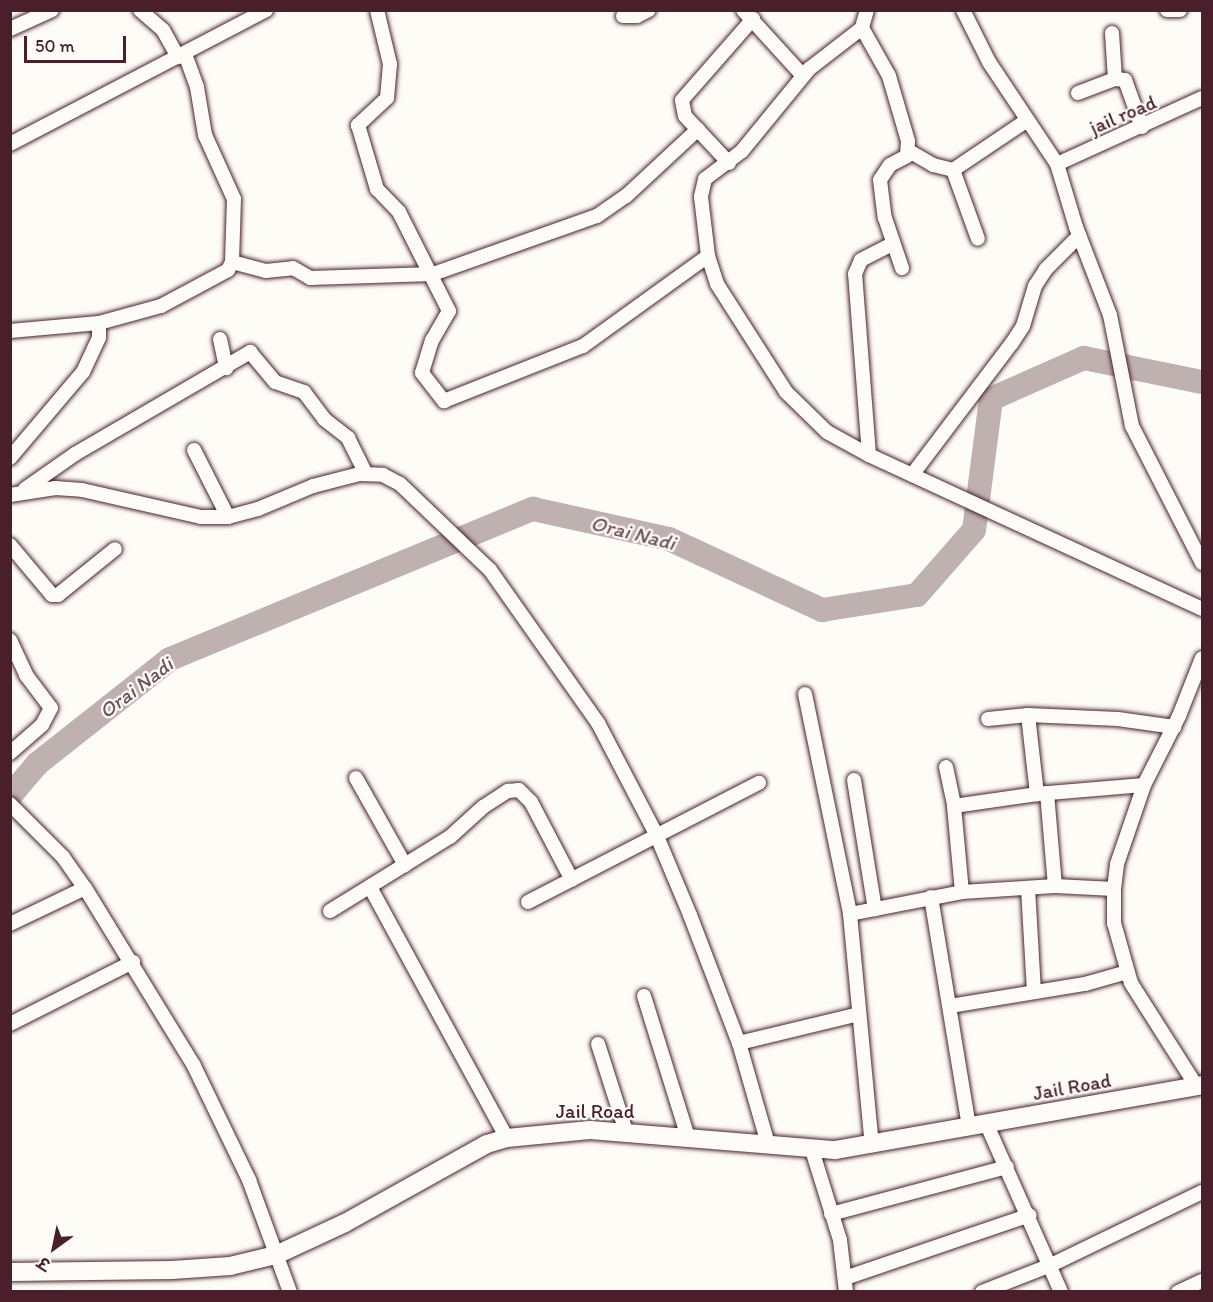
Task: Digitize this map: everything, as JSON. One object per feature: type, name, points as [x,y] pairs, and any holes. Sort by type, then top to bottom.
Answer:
[{"type":"street","points":[[10,29],[51,10]]},
{"type":"street","points":[[10,331],[99,323],[161,306],[217,278],[232,262],[234,199],[205,135],[197,87],[181,55],[163,30],[140,10]]},
{"type":"street","points":[[10,144],[266,10]]},
{"type":"street","points":[[623,16],[636,16],[649,10]]},
{"type":"street","points":[[867,10],[862,28],[802,76],[729,163],[710,175],[702,188],[708,256],[717,284],[786,392],[827,432],[941,489],[1203,609]]},
{"type":"street","points":[[963,10],[971,32],[1026,121],[1057,164],[1079,236],[1113,329],[1126,406],[1160,484],[1203,563]]},
{"type":"street","points":[[1167,10],[1180,10]]},
{"type":"street","points":[[380,12],[390,64],[387,98],[358,125],[377,189],[399,212],[433,274],[449,311],[432,340],[422,373],[444,401],[583,346],[708,256]]},
{"type":"street","points":[[729,163],[685,116],[682,100],[748,15],[802,76]]},
{"type":"street","points":[[862,28],[889,76],[909,151],[933,165],[953,170],[1026,121]]},
{"type":"street","points":[[1112,33],[1115,79]]},
{"type":"street","points":[[1078,93],[1115,79],[1125,80],[1142,128]]},
{"type":"street","name":"jail road","points":[[1057,164],[1142,128],[1203,98]]},
{"type":"street","points":[[232,262],[266,271],[293,268],[310,278],[433,274],[597,216],[626,196],[698,129]]},
{"type":"street","points":[[902,268],[892,244],[880,180],[890,165],[909,151]]},
{"type":"street","points":[[953,170],[978,239]]},
{"type":"street","points":[[912,475],[1017,334],[1040,277],[1058,254],[1079,236]]},
{"type":"street","points":[[869,455],[855,274],[861,260],[892,244]]},
{"type":"street","points":[[10,458],[83,372],[99,337],[99,323]]},
{"type":"street","points":[[220,339],[226,368]]},
{"type":"street","points":[[17,493],[75,454],[250,352],[275,382],[304,392],[324,418],[348,438],[366,474]]},
{"type":"street","points":[[194,450],[228,517]]},
{"type":"street","points":[[17,493],[82,490],[201,517],[228,517],[258,509],[313,486],[366,474],[383,475],[400,484],[490,570],[598,723],[656,834],[739,1043],[768,1144]]},
{"type":"street","points":[[10,545],[52,595],[58,595],[115,549]]},
{"type":"street","points":[[10,640],[26,675],[51,708],[42,725],[10,753]]},
{"type":"street","points":[[1200,1086],[1148,1013],[1127,972],[1114,923],[1114,889],[1117,864],[1144,785],[1174,727],[1203,658]]},
{"type":"street","points":[[805,694],[850,914],[872,1145]]},
{"type":"street","points":[[988,719],[1028,716],[1118,719],[1174,727]]},
{"type":"street","points":[[1028,716],[1055,886]]},
{"type":"street","points":[[946,767],[954,806],[962,891]]},
{"type":"street","points":[[356,778],[405,865]]},
{"type":"street","points":[[854,780],[875,909]]},
{"type":"street","points":[[528,902],[656,834],[759,783]]},
{"type":"street","points":[[954,806],[1042,793],[1144,785]]},
{"type":"street","points":[[330,911],[450,837],[483,807],[519,789],[531,802],[572,880]]},
{"type":"street","points":[[15,808],[63,857],[85,888],[133,962],[194,1066],[249,1180],[290,1292]]},
{"type":"street","points":[[850,914],[962,891],[1055,886],[1114,889]]},
{"type":"street","points":[[370,887],[507,1138]]},
{"type":"street","points":[[10,924],[85,888]]},
{"type":"street","points":[[1028,888],[1034,992]]},
{"type":"street","points":[[931,897],[969,1127]]},
{"type":"street","points":[[10,1024],[133,962]]},
{"type":"street","points":[[950,1006],[1085,984],[1127,972]]},
{"type":"street","points":[[644,996],[688,1137]]},
{"type":"street","points":[[739,1043],[859,1014]]},
{"type":"street","points":[[598,1044],[626,1132]]},
{"type":"street","name":"Jail Road","points":[[10,1272],[184,1269],[230,1266],[276,1255],[345,1223],[487,1144],[507,1138],[590,1130],[768,1144],[812,1150],[872,1145],[1200,1086]]},
{"type":"street","points":[[987,1125],[1029,1215],[1061,1292]]},
{"type":"street","points":[[812,1150],[831,1214],[845,1285],[1029,1215]]},
{"type":"street","points":[[831,1214],[1007,1167]]},
{"type":"street","points":[[982,1292],[1051,1265],[1203,1192]]},
{"type":"street","points":[[1178,1292],[1203,1281]]},
{"type":"waterway","name":"Orai Nadi","points":[[10,796],[37,764],[170,659],[533,509],[669,539],[822,610],[917,595],[974,530],[991,399],[1084,358],[1202,382]]}]
